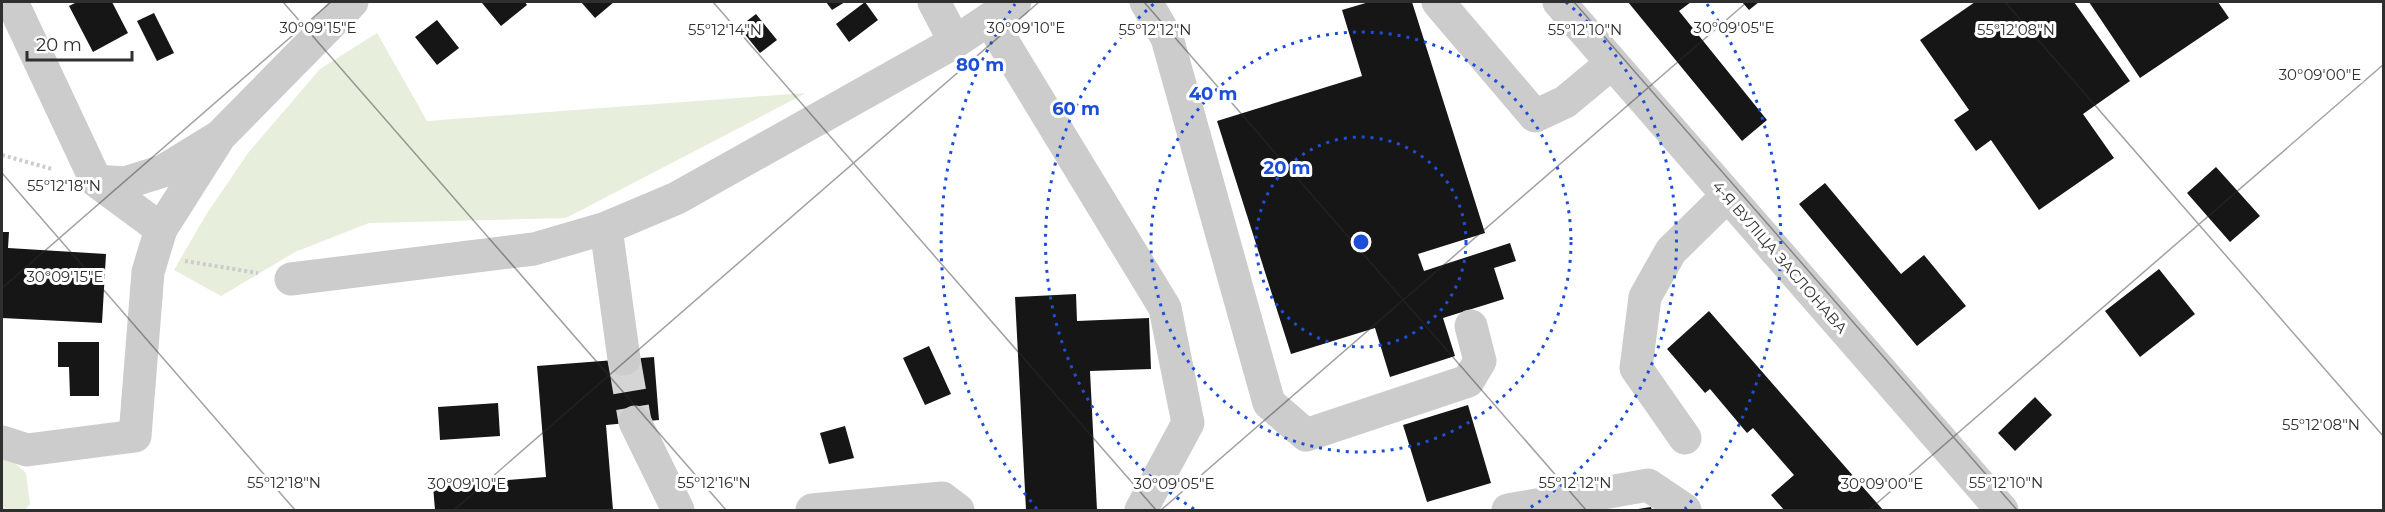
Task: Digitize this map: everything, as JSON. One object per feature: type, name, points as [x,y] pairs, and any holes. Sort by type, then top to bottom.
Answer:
[{"type":"street","points":[[12,2],[96,181],[157,242]]},
{"type":"street","points":[[96,181],[125,183],[164,171],[220,136],[352,2]]},
{"type":"street","points":[[934,2],[955,42]]},
{"type":"street","points":[[1146,2],[1167,38],[1269,403],[1306,435],[1468,381],[1480,361],[1471,326]]},
{"type":"street","points":[[1438,2],[1535,116],[1565,102],[1612,63]]},
{"type":"street","name":"4-Я ВУЛІЦА ЗАСЛОНАВА","points":[[1559,2],[2002,510]]},
{"type":"street","points":[[291,279],[534,249],[606,228],[677,198],[955,42],[1002,10],[1165,308],[1188,423],[1141,510]]},
{"type":"street","points":[[2,442],[27,450],[135,436],[148,272],[157,242],[220,136]]},
{"type":"street","points":[[1685,438],[1636,368],[1646,297],[1671,251],[1726,196]]},
{"type":"street","points":[[606,228],[624,359]]},
{"type":"street","points":[[635,422],[678,510]]},
{"type":"street","points":[[1508,510],[1648,484],[1685,510]]},
{"type":"street","points":[[812,510],[942,498],[958,510]]},
{"type":"path","points":[[2,156],[96,181]]},
{"type":"path","points":[[157,242],[291,279]]},
{"type":"green space","points":[[377,33],[427,121],[806,93],[566,218],[369,223],[295,252],[221,296],[174,270],[206,215],[248,153],[320,69]]},
{"type":"green space","points":[[2,452],[26,473],[30,504],[25,510],[2,510]]},
{"type":"building","points":[[77,2],[112,2],[128,33],[93,52],[69,6]]},
{"type":"building","points":[[525,2],[527,5],[501,26],[482,3]]},
{"type":"building","points":[[581,2],[614,2],[595,18]]},
{"type":"building","points":[[826,2],[845,2],[832,10]]},
{"type":"building","points":[[865,2],[878,20],[849,42],[836,24]]},
{"type":"building","points":[[1369,2],[1412,2],[1485,233],[1418,254],[1424,271],[1510,243],[1516,261],[1494,268],[1504,299],[1443,318],[1455,356],[1390,377],[1375,328],[1291,354],[1217,121],[1362,76],[1342,10]]},
{"type":"building","points":[[1628,2],[1691,2],[1679,11],[1767,120],[1742,141]]},
{"type":"building","points":[[1742,2],[1759,2],[1749,10]]},
{"type":"building","points":[[1975,2],[2074,2],[2130,81],[2083,114],[2114,158],[2039,210],[1991,140],[1976,151],[1954,120],[1969,110],[1920,40]]},
{"type":"building","points":[[2089,2],[2218,2],[2229,18],[2140,78]]},
{"type":"building","points":[[154,13],[174,53],[157,61],[137,21]]},
{"type":"building","points":[[756,14],[777,40],[760,53],[739,27]]},
{"type":"building","points":[[437,20],[459,48],[437,65],[415,37]]},
{"type":"building","points":[[2216,167],[2260,216],[2230,242],[2187,193]]},
{"type":"building","points":[[1825,183],[1901,274],[1924,255],[1966,306],[1917,346],[1799,204]]},
{"type":"building","points":[[2,232],[9,232],[8,248],[106,254],[102,323],[2,318]]},
{"type":"building","points":[[2159,269],[2195,314],[2140,357],[2105,311]]},
{"type":"building","points":[[1076,294],[1077,321],[1149,318],[1151,369],[1090,371],[1097,510],[1026,510],[1015,297]]},
{"type":"building","points":[[1709,311],[1883,510],[1784,510],[1771,495],[1794,475],[1753,428],[1747,433],[1710,389],[1705,393],[1667,349]]},
{"type":"building","points":[[58,342],[99,342],[99,396],[70,396],[69,367],[58,367]]},
{"type":"building","points":[[929,346],[951,394],[925,405],[903,358]]},
{"type":"building","points":[[654,357],[659,420],[606,425],[613,510],[435,510],[433,486],[546,477],[537,366]]},
{"type":"building","points":[[2035,397],[2052,415],[2015,451],[1998,433]]},
{"type":"building","points":[[498,403],[500,436],[440,440],[438,407]]},
{"type":"building","points":[[1468,405],[1491,483],[1427,502],[1403,425]]},
{"type":"building","points":[[845,426],[854,458],[829,464],[820,433]]},
{"type":"building","points":[[1651,507],[1652,510],[1638,510],[1638,509]]},
{"type":"tunnel","points":[[624,359],[635,422]]}]
